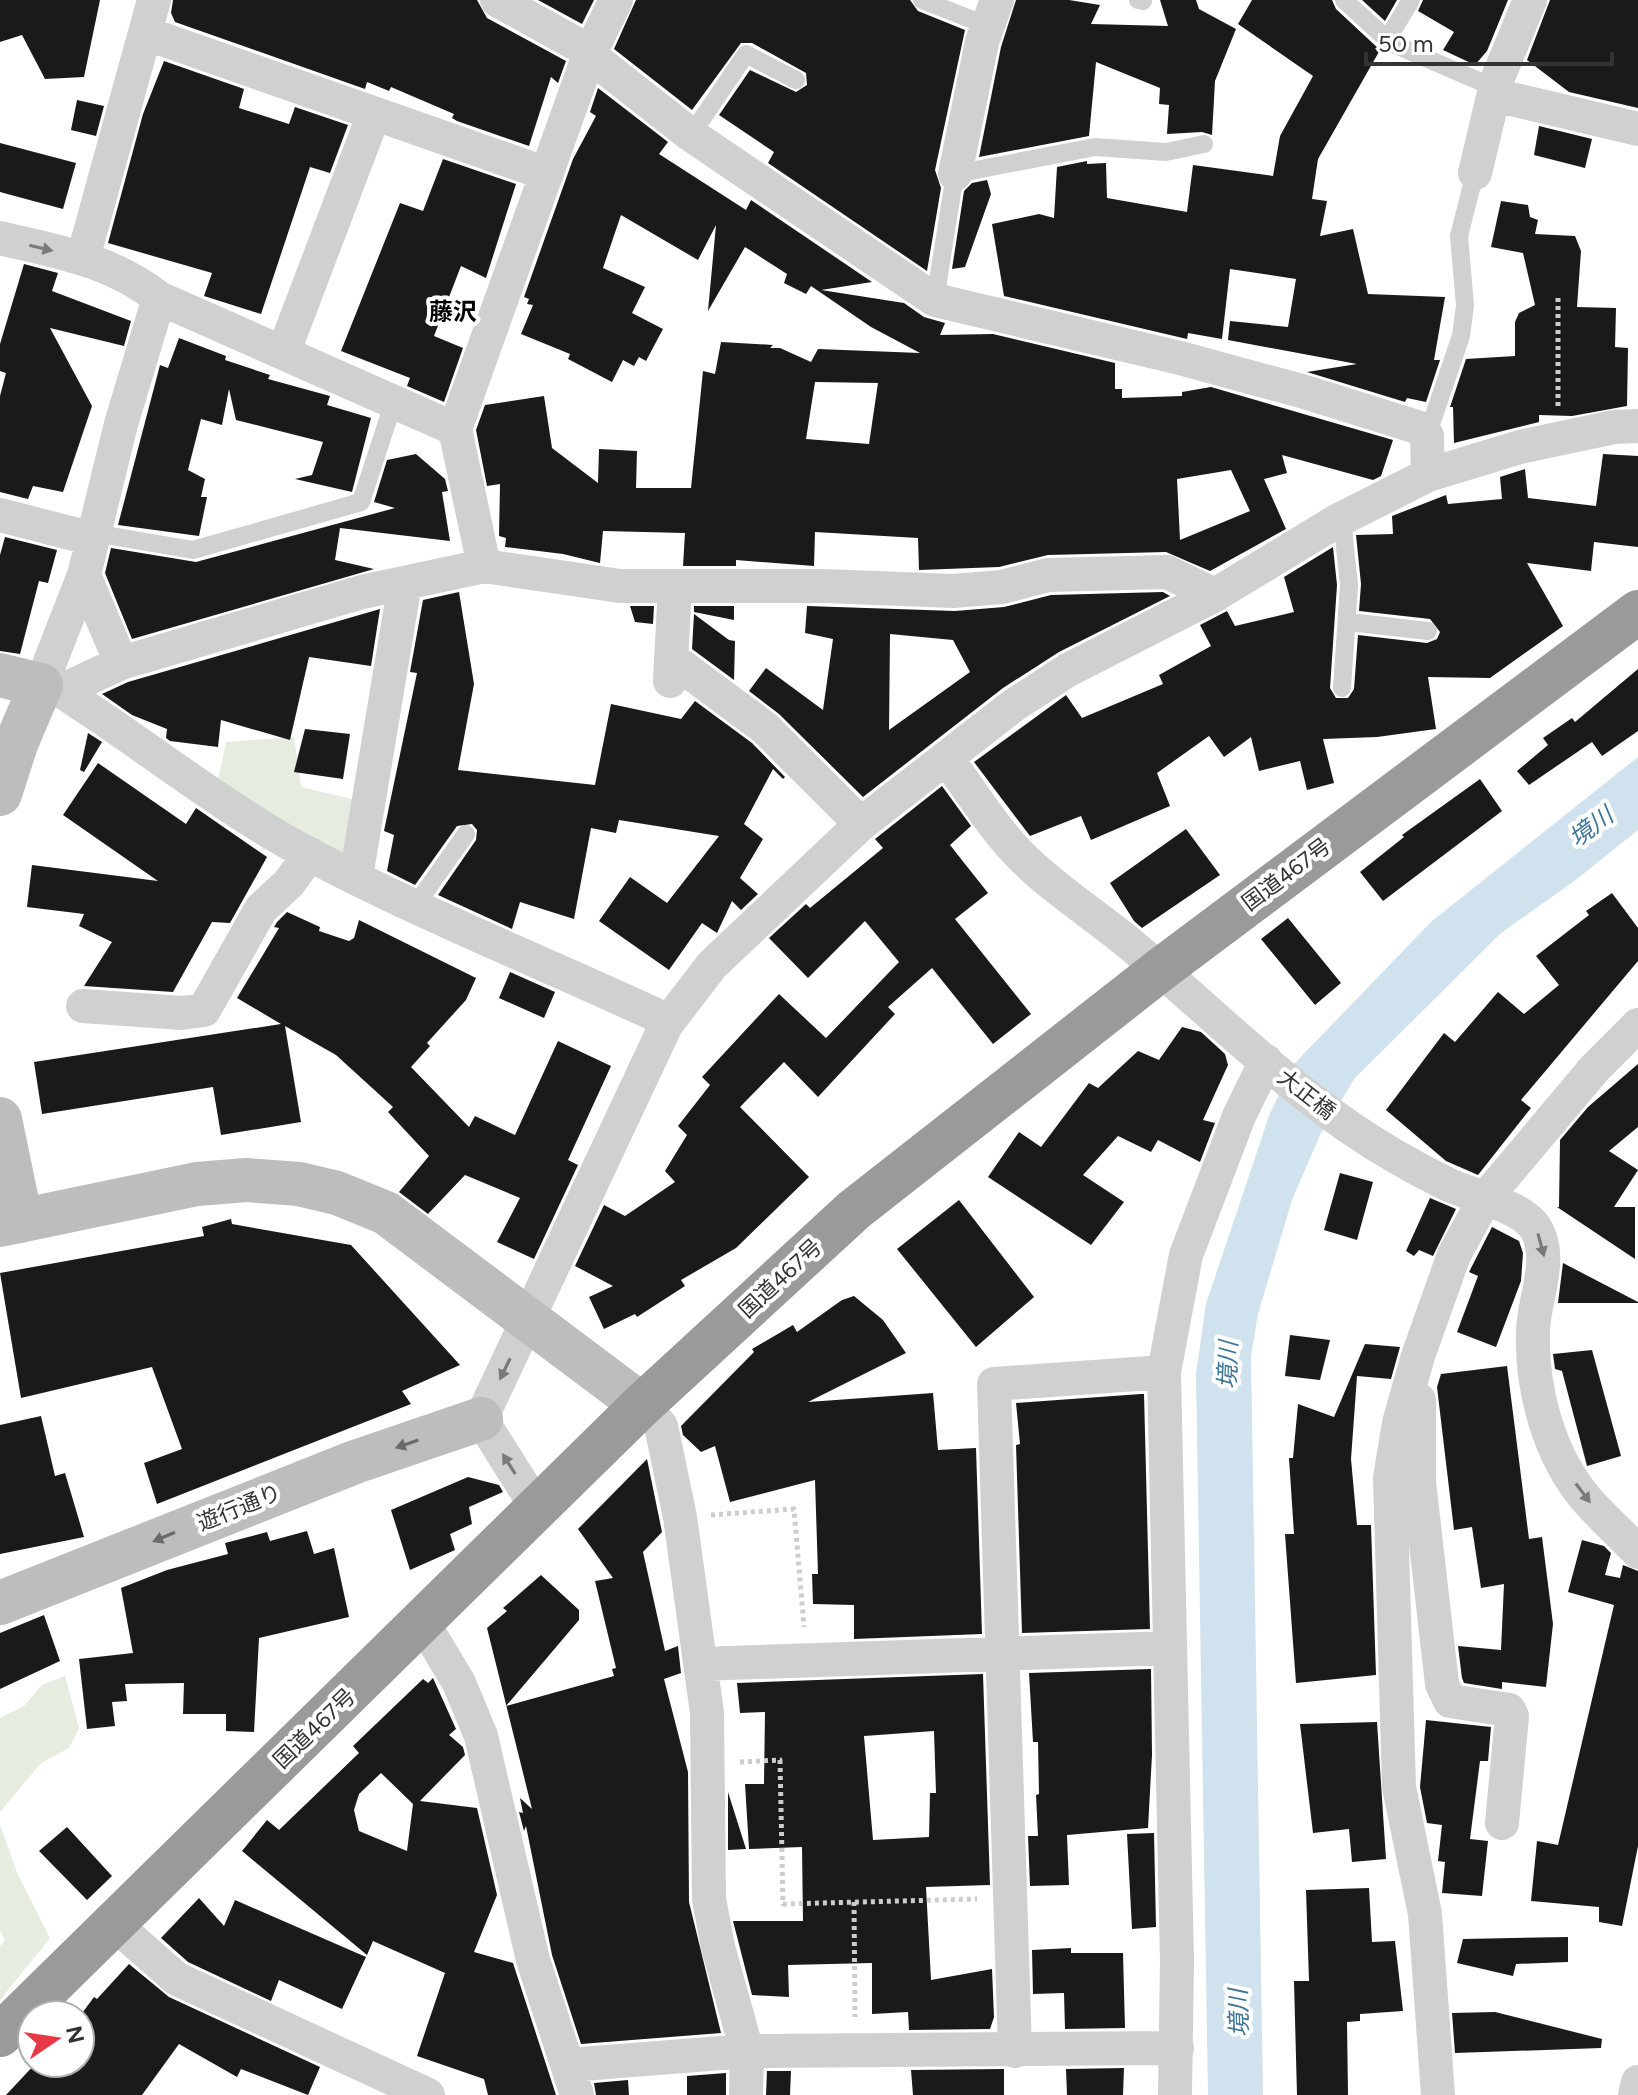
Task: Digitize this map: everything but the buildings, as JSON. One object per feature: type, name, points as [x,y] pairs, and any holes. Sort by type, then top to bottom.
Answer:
[{"type":"highway","name":"国道467号","points":[[0,2035],[642,1405],[854,1210],[1160,970],[1638,612]]},
{"type":"street","points":[[83,258],[154,0]]},
{"type":"street","points":[[497,0],[590,53],[691,135],[935,300],[1305,392],[1420,428],[1427,436],[1428,475]]},
{"type":"street","points":[[484,566],[455,429],[590,53],[616,0]]},
{"type":"street","points":[[1475,173],[1495,92],[1530,0]]},
{"type":"street","points":[[955,174],[992,13]]},
{"type":"street","points":[[145,33],[547,174]]},
{"type":"street","points":[[1495,92],[1638,129]]},
{"type":"street","points":[[284,351],[374,114]]},
{"type":"street","points":[[0,238],[83,258],[131,276],[159,298],[455,429]]},
{"type":"street","points":[[0,794],[34,684],[84,575],[121,424],[159,298]]},
{"type":"street","points":[[537,1508],[481,1419],[669,1021],[712,965],[861,824],[1014,705],[1068,670],[1215,595],[1342,519],[1428,475],[1558,439],[1638,426]]},
{"type":"street","points":[[0,515],[93,536]]},
{"type":"street","points":[[34,684],[121,663],[362,592],[484,566],[620,586],[953,591],[1002,587],[1048,575],[1167,572],[1215,595]]},
{"type":"street","points":[[84,575],[121,663]]},
{"type":"street","points":[[356,877],[405,583]]},
{"type":"street","points":[[675,586],[671,672],[765,728],[861,824]]},
{"type":"street","points":[[34,684],[310,854],[451,926],[669,1021]]},
{"type":"street","name":"大正橋","points":[[946,758],[1022,857],[1348,1127],[1445,1183],[1517,1212],[1533,1224],[1542,1241],[1544,1261],[1533,1331],[1535,1381],[1548,1430],[1566,1469],[1586,1499],[1638,1552]]},
{"type":"street","points":[[83,1006],[182,1013],[204,1010],[261,909],[289,883],[310,854]]},
{"type":"street","points":[[1438,2095],[1425,1914],[1399,1787],[1390,1478],[1399,1423],[1418,1356],[1454,1255],[1484,1200],[1595,1068],[1638,1025]]},
{"type":"street","points":[[1175,2095],[1177,2048],[1164,1372],[1186,1255],[1228,1142],[1266,1061]]},
{"type":"street","points":[[0,1119],[10,1223],[197,1184],[246,1180],[299,1184],[337,1193],[386,1213],[530,1318],[642,1405],[661,1426],[680,1517],[707,1713],[709,1899],[718,1947],[747,2051],[746,2095]]},
{"type":"street","points":[[1418,1356],[1419,1482],[1442,1684],[1450,1701],[1509,1710],[1512,1716],[1502,1823]]},
{"type":"street","points":[[1015,2051],[994,1384],[1164,1372]]},
{"type":"street","name":"遊行通り","points":[[0,1603],[340,1468],[481,1419]]},
{"type":"street","points":[[423,1623],[459,1683],[481,1736],[533,1960],[573,2080],[747,2051],[1177,2048]]},
{"type":"street","points":[[700,1664],[1169,1648]]},
{"type":"street","points":[[113,1923],[177,1979],[428,2095]]},
{"type":"street","points":[[1635,2095],[1638,2082]]},
{"type":"lane","points":[[922,0],[992,13]]},
{"type":"lane","points":[[1344,0],[1387,40],[1495,92]]},
{"type":"lane","points":[[1387,40],[1411,0]]},
{"type":"lane","points":[[691,135],[746,54],[796,80]]},
{"type":"lane","points":[[935,300],[955,174],[1095,147],[1166,152],[1204,144]]},
{"type":"lane","points":[[1427,436],[1461,336],[1465,305],[1459,236],[1475,173]]},
{"type":"lane","points":[[93,536],[193,550],[361,502],[394,401]]},
{"type":"lane","points":[[1342,519],[1349,585],[1349,622],[1342,688]]},
{"type":"lane","points":[[1349,622],[1428,631]]},
{"type":"lane","points":[[415,906],[466,834]]},
{"type":"path","points":[[1558,294],[1558,439]]},
{"type":"path","points":[[680,1517],[794,1509],[807,1660]]},
{"type":"path","points":[[707,1763],[780,1760],[783,1904],[1010,1898]]},
{"type":"path","points":[[854,1902],[855,2051]]},
{"type":"shaded area","points":[[294,737],[301,787],[360,801],[349,858],[292,829],[218,780],[226,742]]},
{"type":"shaded area","points":[[65,1676],[79,1728],[69,1748],[40,1764],[0,1812],[0,1718],[24,1706],[42,1685]]},
{"type":"shaded area","points":[[0,1825],[18,1875],[50,1938],[0,2000],[0,1946],[5,1940],[0,1930]]},
{"type":"water","name":"境川","points":[[1638,757],[1638,830],[1577,879],[1501,933],[1355,1078],[1320,1135],[1292,1200],[1258,1314],[1251,1356],[1263,2095],[1208,2095],[1196,1374],[1206,1304],[1270,1113],[1294,1064],[1432,921]]},
{"type":"district","name":"藤沢","points":[[453,312]]}]
